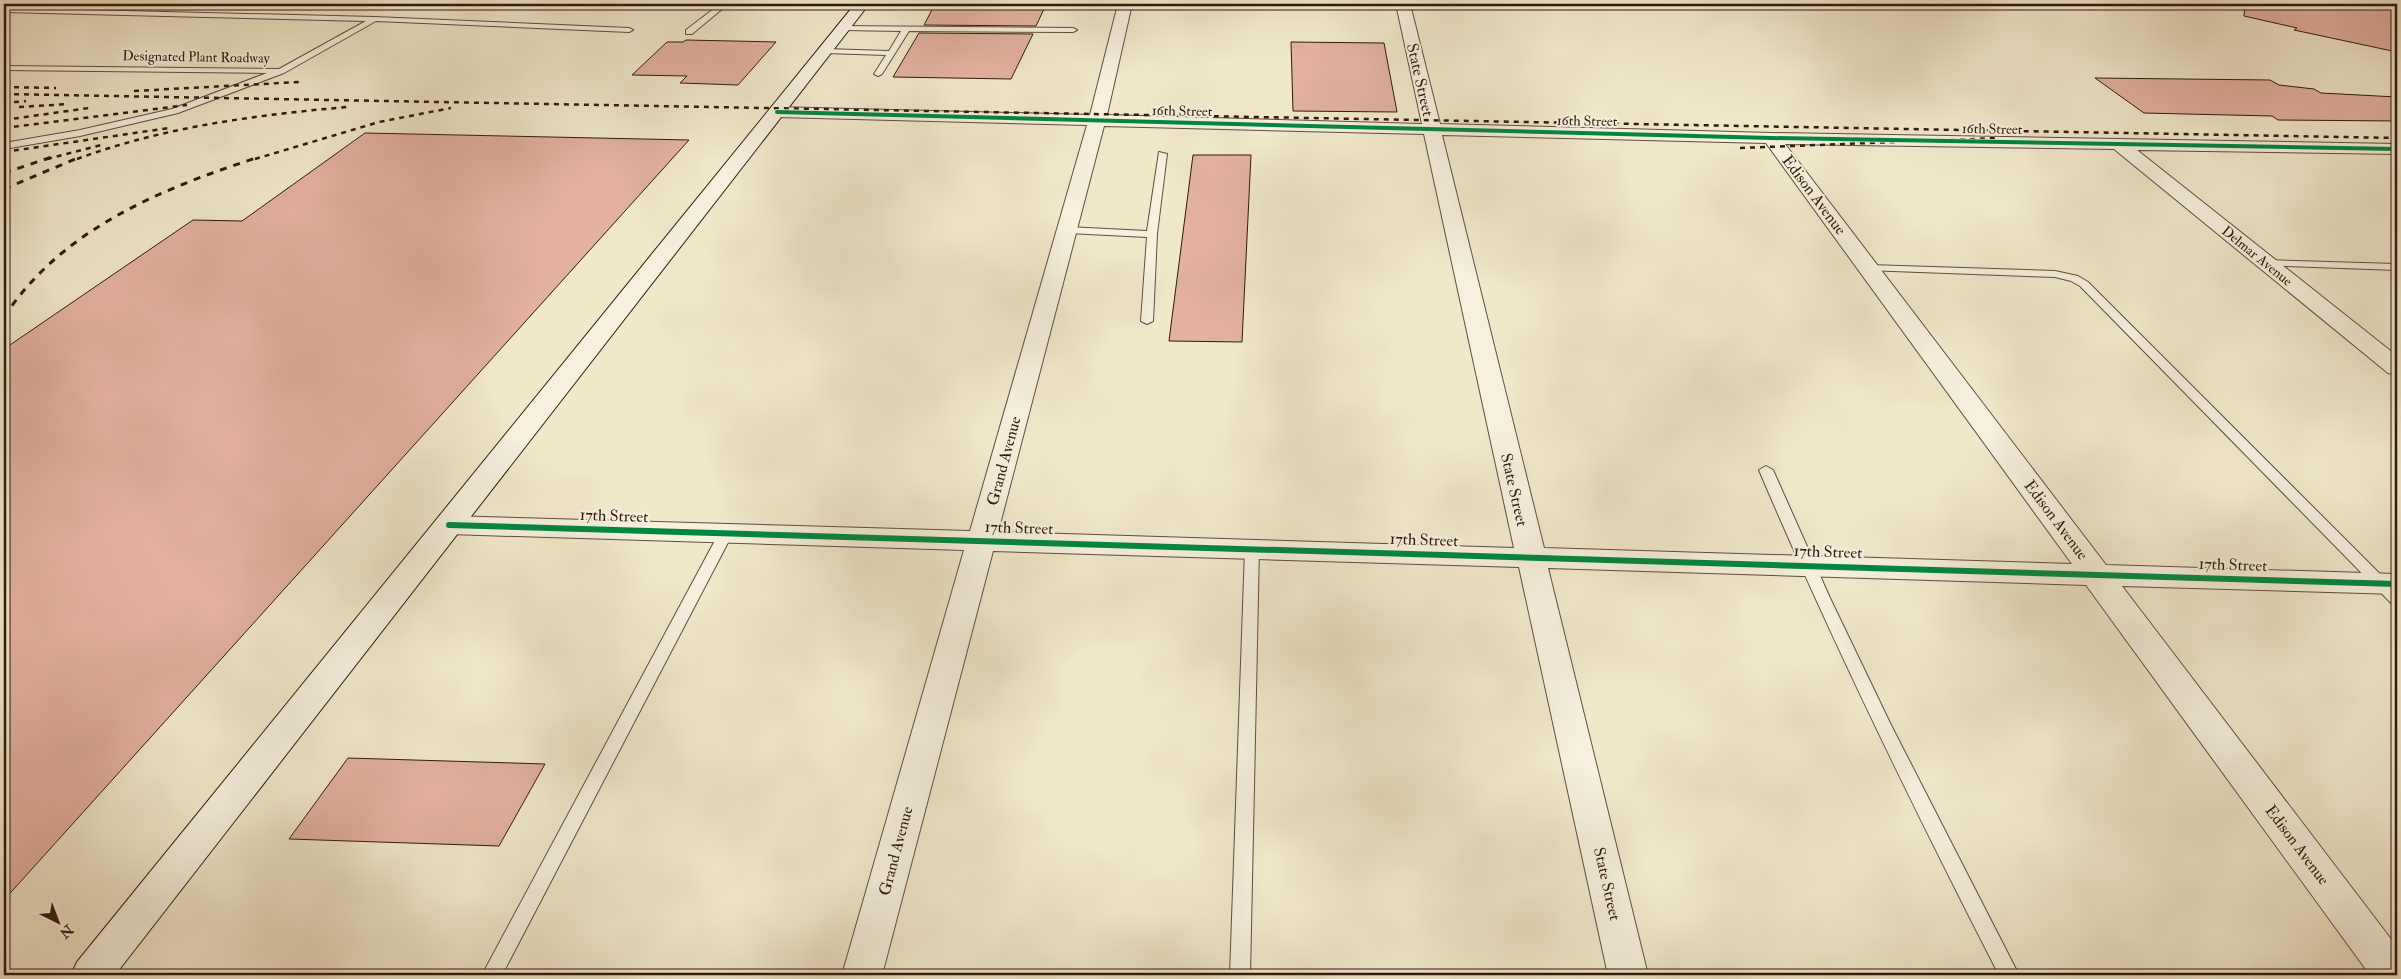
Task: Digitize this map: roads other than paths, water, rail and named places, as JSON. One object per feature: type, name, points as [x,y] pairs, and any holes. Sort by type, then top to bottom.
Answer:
[{"type":"street","points":[[91,975],[862,4]]},
{"type":"street","name":"Grand Avenue","points":[[862,975],[1068,230],[1125,4]]},
{"type":"street","name":"State Street","points":[[1403,4],[1628,975]]},
{"type":"street","name":"16th Street","points":[[777,112],[1771,138],[2397,149]]},
{"type":"street","name":"Edison Avenue","points":[[1771,138],[2394,975]]},
{"type":"street","name":"Delmar Avenue","points":[[2117,143],[2397,368]]},
{"type":"street","name":"17th Street","points":[[449,524],[2096,574],[2392,589]]},
{"type":"lane","points":[[689,32],[724,4]]},
{"type":"lane","points":[[4,10],[374,19],[629,30]]},
{"type":"lane","name":"Designated Plant Roadway","points":[[4,68],[281,70],[374,19]]},
{"type":"lane","points":[[844,28],[1073,30]]},
{"type":"lane","points":[[878,74],[906,28]]},
{"type":"lane","points":[[825,52],[891,53]]},
{"type":"lane","points":[[4,146],[80,133],[175,111],[281,70]]},
{"type":"lane","points":[[1147,321],[1152,234],[1162,154]]},
{"type":"lane","points":[[1068,230],[1152,234]]},
{"type":"lane","points":[[2265,263],[2397,267]]},
{"type":"lane","points":[[1869,268],[2034,273],[2074,278],[2084,284],[2392,589]]},
{"type":"lane","points":[[1766,470],[1806,565],[1931,824],[2009,975]]},
{"type":"lane","points":[[492,975],[726,533]]},
{"type":"lane","points":[[1240,975],[1252,549]]},
{"type":"railway","points":[[134,91],[299,82]]},
{"type":"railway","points":[[4,87],[56,88]]},
{"type":"railway","points":[[4,94],[2397,138]]},
{"type":"railway","points":[[4,103],[26,101]]},
{"type":"railway","points":[[19,107],[69,104]]},
{"type":"railway","points":[[4,128],[187,105]]},
{"type":"railway","points":[[77,159],[143,138],[210,124],[347,107]]},
{"type":"railway","points":[[4,120],[89,108]]},
{"type":"railway","points":[[255,159],[379,122],[451,108]]},
{"type":"railway","points":[[4,152],[169,128]]},
{"type":"railway","points":[[1740,148],[1999,138]]},
{"type":"railway","points":[[47,159],[105,144]]},
{"type":"railway","points":[[4,173],[52,157]]},
{"type":"railway","points":[[4,189],[80,157]]},
{"type":"railway","points":[[4,317],[28,286],[55,259],[85,236],[151,198],[222,169],[259,157]]}]
